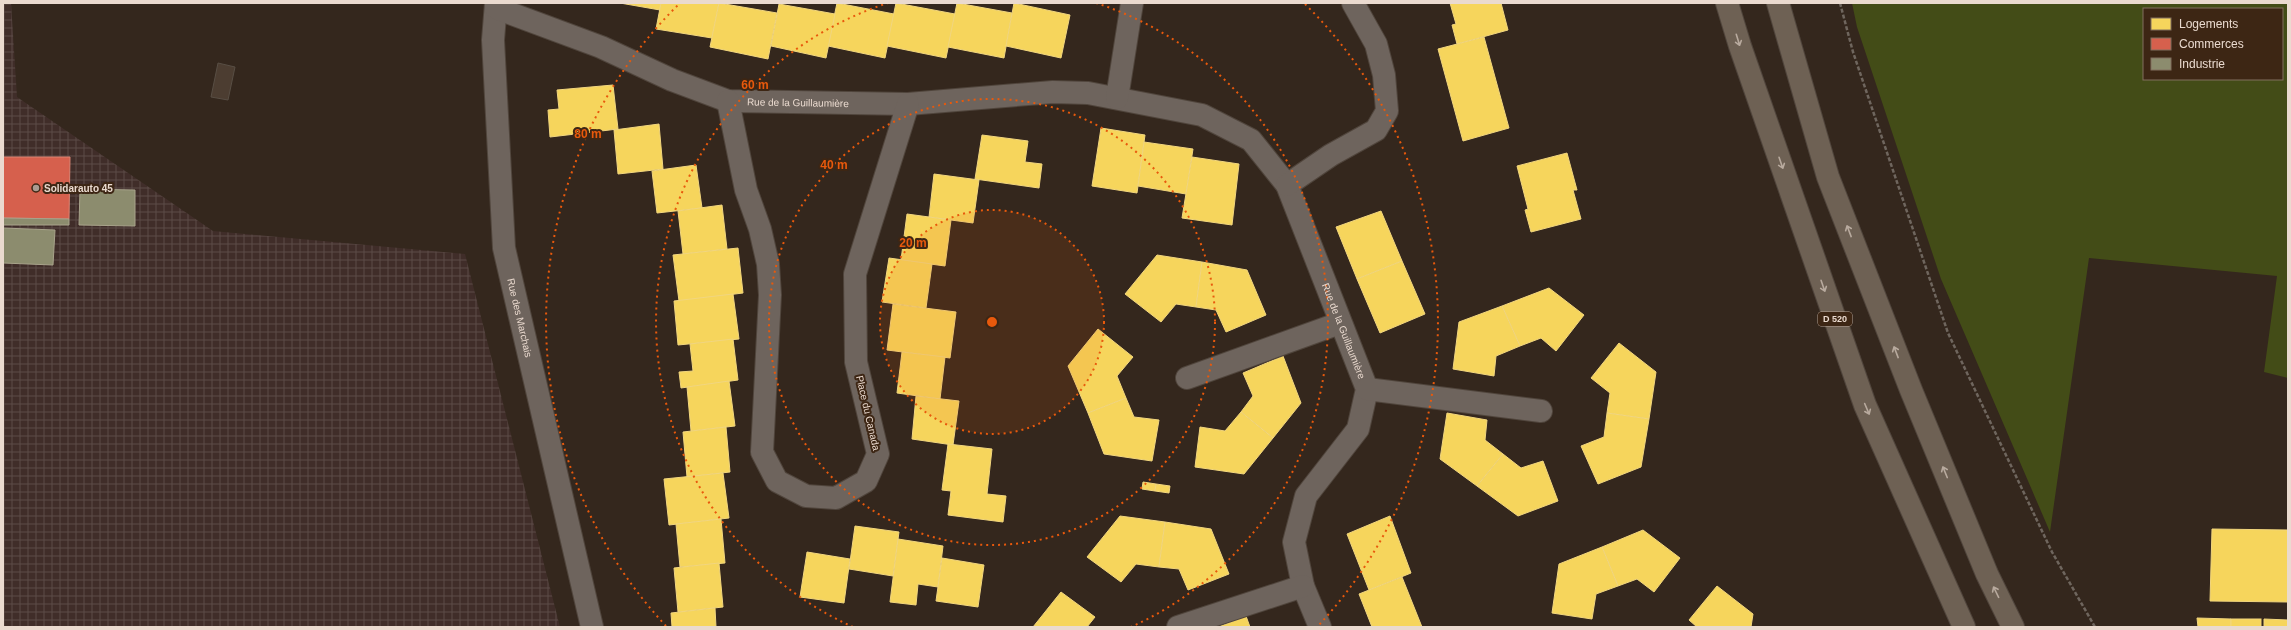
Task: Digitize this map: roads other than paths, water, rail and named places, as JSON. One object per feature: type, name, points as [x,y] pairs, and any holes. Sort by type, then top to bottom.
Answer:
[{"type":"main road","name":"D 520","points":[[1727,3],[1740,46],[1865,405],[1964,627]]},
{"type":"main road","points":[[1778,3],[1828,177],[1911,390],[1987,574],[2013,627]]},
{"type":"street","points":[[1117,98],[1132,3]]},
{"type":"street","points":[[1287,185],[1318,164],[1376,130],[1387,111],[1384,75],[1376,44],[1353,3]]},
{"type":"street","name":"Rue de la Guillaumière","points":[[496,6],[601,47],[672,80],[728,101],[908,104],[1053,92],[1088,93],[1202,115],[1251,140],[1287,185],[1367,389],[1358,429],[1306,496],[1294,542],[1304,586],[1320,627]]},
{"type":"street","name":"Rue des Marchais","points":[[496,6],[493,40],[504,248],[592,627]]},
{"type":"street","name":"Place du Canada","points":[[728,101],[746,190],[760,229],[768,264],[770,295],[762,452],[777,481],[806,496],[836,498],[866,481],[878,454],[856,362],[854,274],[908,104]]},
{"type":"street","points":[[1187,378],[1340,323]]},
{"type":"street","points":[[1367,389],[1541,411]]},
{"type":"street","points":[[1178,627],[1304,586]]},
{"type":"place","name":"Solidarauto 45","points":[[36,188]]}]
